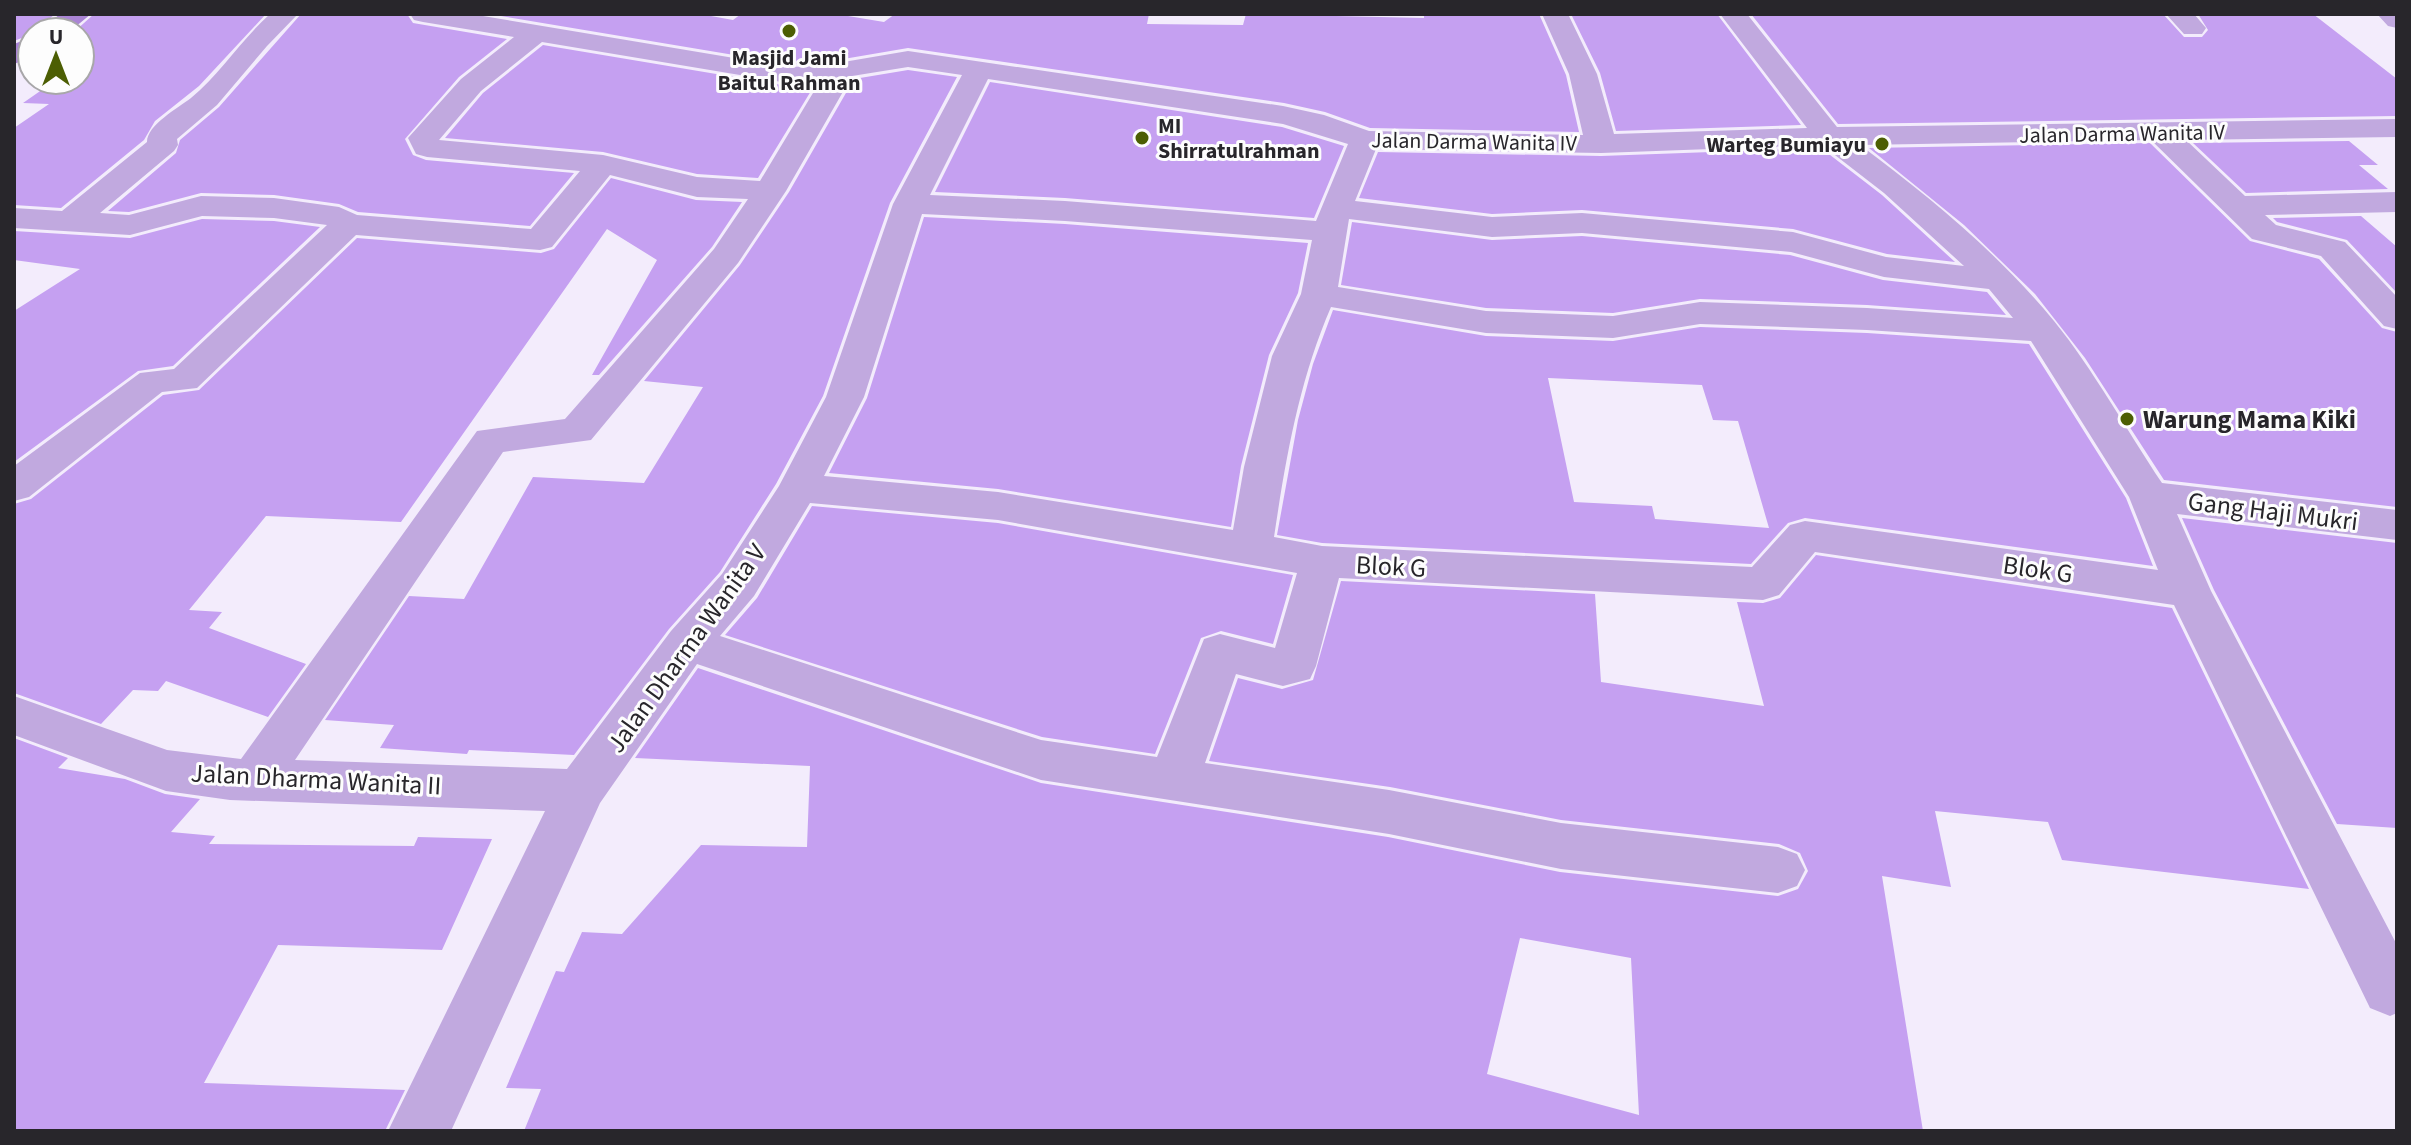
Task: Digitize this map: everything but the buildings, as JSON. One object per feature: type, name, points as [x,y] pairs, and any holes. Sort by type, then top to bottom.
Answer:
[{"type":"street","points":[[70,221],[163,145],[162,137],[207,99],[257,40],[285,14]]},
{"type":"street","name":"Jalan Darma Wanita IV","points":[[423,14],[788,75],[815,77],[881,59],[908,59],[978,72],[1283,115],[1313,121],[1365,140],[1601,144],[1829,136],[2397,128]]},
{"type":"street","points":[[1555,14],[1583,74],[1601,144]]},
{"type":"street","points":[[1733,14],[1829,136],[1895,186],[2000,280],[2043,331],[2149,496],[2189,591],[2390,989]]},
{"type":"street","points":[[2390,14],[2397,20]]},
{"type":"street","points":[[535,34],[471,85],[423,138],[423,145],[471,154],[603,164],[697,187],[770,191]]},
{"type":"street","points":[[255,779],[491,440],[577,431],[726,256],[770,191],[840,72]]},
{"type":"street","name":"Jalan Dharma Wanita V","points":[[419,1131],[580,791],[687,643],[738,585],[798,488],[845,397],[909,204],[978,72]]},
{"type":"street","points":[[2160,132],[2264,232],[2333,249],[2397,318]]},
{"type":"street","points":[[1251,548],[1264,467],[1291,356],[1319,294],[1333,220],[1365,140]]},
{"type":"street","points":[[14,218],[130,225],[201,206],[274,208],[339,217],[348,224],[540,240],[603,164]]},
{"type":"street","points":[[2238,206],[2397,202]]},
{"type":"street","points":[[909,204],[1492,227],[1582,223],[1793,242],[1884,267],[2000,280]]},
{"type":"street","points":[[14,487],[153,381],[184,380],[348,224]]},
{"type":"street","points":[[1319,294],[1486,322],[1613,327],[1700,313],[1867,319],[2043,331]]},
{"type":"street","points":[[798,488],[998,506],[1322,562],[1293,666],[1283,668],[1220,652],[1174,779]]},
{"type":"street","name":"Gang Haji Mukri","points":[[2149,496],[2397,525]]},
{"type":"street","name":"Blok G","points":[[1322,562],[1763,584],[1805,536],[2189,591]]},
{"type":"street","points":[[687,643],[1041,760],[1389,812],[1561,846],[1778,870]]},
{"type":"street","name":"Jalan Dharma Wanita II","points":[[14,715],[166,770],[230,779],[580,791]]},
{"type":"place","name":"Masjid Jami Baitul Rahman","points":[[789,31]]},
{"type":"place","name":"MI Shirratulrahman","points":[[1142,138]]},
{"type":"place","name":"Warteg Bumiayu","points":[[1882,144]]},
{"type":"place","name":"Warung Mama Kiki","points":[[2127,419]]}]
